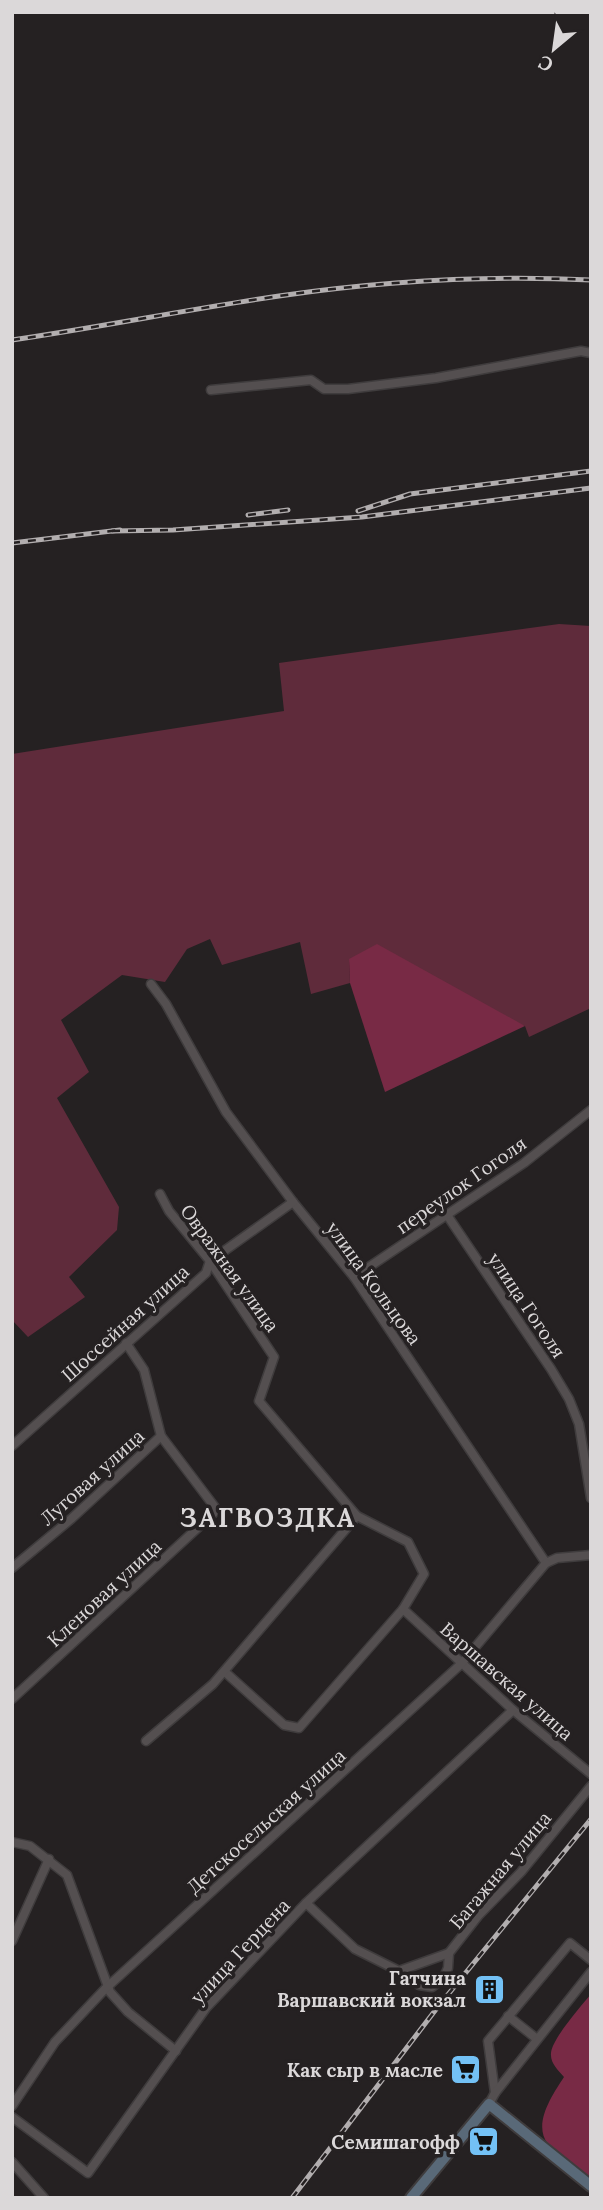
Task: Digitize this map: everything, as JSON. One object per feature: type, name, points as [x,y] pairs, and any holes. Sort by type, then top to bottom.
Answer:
[{"type":"street","points":[[211,390],[311,380],[324,390],[348,389],[436,378],[581,351],[591,353]]},
{"type":"street","name":"улица Кольцова","points":[[151,984],[166,1004],[226,1112],[293,1202],[354,1277],[546,1563]]},
{"type":"street","name":"переулок Гоголя","points":[[354,1277],[524,1163],[587,1113]]},
{"type":"street","name":"Овражная улица","points":[[160,1194],[169,1211],[210,1261],[274,1357],[259,1401],[357,1516],[408,1542],[424,1574],[403,1609]]},
{"type":"street","name":"Шоссейная улица","points":[[12,1446],[206,1273],[210,1261],[293,1202]]},
{"type":"street","name":"улица Гоголя","points":[[447,1215],[569,1399],[579,1424],[591,1498]]},
{"type":"street","points":[[126,1343],[144,1370],[161,1436]]},
{"type":"street","name":"Кленовая улица","points":[[12,1699],[217,1510],[161,1436]]},
{"type":"street","name":"Луговая улица","points":[[12,1568],[71,1519],[161,1436]]},
{"type":"street","points":[[146,1741],[225,1672],[357,1516]]},
{"type":"street","points":[[546,1563],[558,1558],[591,1555]]},
{"type":"street","name":"Детскосельская улица","points":[[12,2106],[55,2042],[108,1986],[461,1664],[546,1563]]},
{"type":"street","points":[[225,1672],[284,1725],[299,1728],[403,1609]]},
{"type":"street","name":"Варшавская улица","points":[[403,1609],[513,1710],[591,1774]]},
{"type":"street","name":"улица Герцена","points":[[12,2117],[88,2174],[206,2008],[306,1903],[513,1710]]},
{"type":"street","name":"Багажная улица","points":[[412,1979],[425,1987],[439,1984],[448,1968],[449,1953],[478,1916],[521,1872],[591,1786]]},
{"type":"street","points":[[12,1842],[30,1846],[67,1875],[108,1986],[128,2012],[176,2051]]},
{"type":"street","points":[[12,1941],[49,1859]]},
{"type":"street","points":[[306,1903],[355,1949],[412,1979]]},
{"type":"street","points":[[495,2092],[488,2041],[570,1943],[591,1960]]},
{"type":"street","points":[[399,1971],[449,1953]]},
{"type":"street","points":[[411,1966],[412,1979]]},
{"type":"street","points":[[411,2198],[489,2104],[495,2092],[591,1972]]},
{"type":"street","points":[[508,2016],[537,2039]]},
{"type":"street","points":[[489,2104],[591,2186]]},
{"type":"street","points":[[12,2162],[44,2198]]},
{"type":"shaded area","points":[[559,624],[591,626],[591,1008],[529,1037],[525,1026],[349,959],[350,983],[311,994],[300,942],[222,965],[210,939],[187,949],[165,982],[122,975],[61,1020],[89,1072],[57,1098],[119,1207],[117,1230],[69,1277],[85,1297],[28,1337],[12,1320],[12,754],[284,711],[279,663]]},
{"type":"shaded area","points":[[377,944],[525,1026],[385,1092],[350,983],[349,959]]},
{"type":"shaded area","points":[[591,1994],[591,2180],[552,2149],[542,2127],[546,2109],[564,2077],[552,2060],[553,2047]]},
{"type":"railway","points":[[12,340],[246,301],[357,286],[435,280],[591,280]]},
{"type":"railway","points":[[358,511],[410,494],[591,471]]},
{"type":"railway","points":[[112,531],[173,530],[362,517],[591,488]]},
{"type":"railway","points":[[248,515],[288,510]]},
{"type":"railway","points":[[12,543],[120,530]]},
{"type":"railway","points":[[292,2198],[437,2008],[591,1819]]},
{"type":"place","name":"Гатчина Варшавский вокзал","points":[[489,1989]]},
{"type":"place","name":"Как сыр в масле","points":[[466,2070]]},
{"type":"place","name":"Семишагофф","points":[[483,2142]]},
{"type":"district","name":"ЗАГВОЗДКА","points":[[268,1517]]}]
